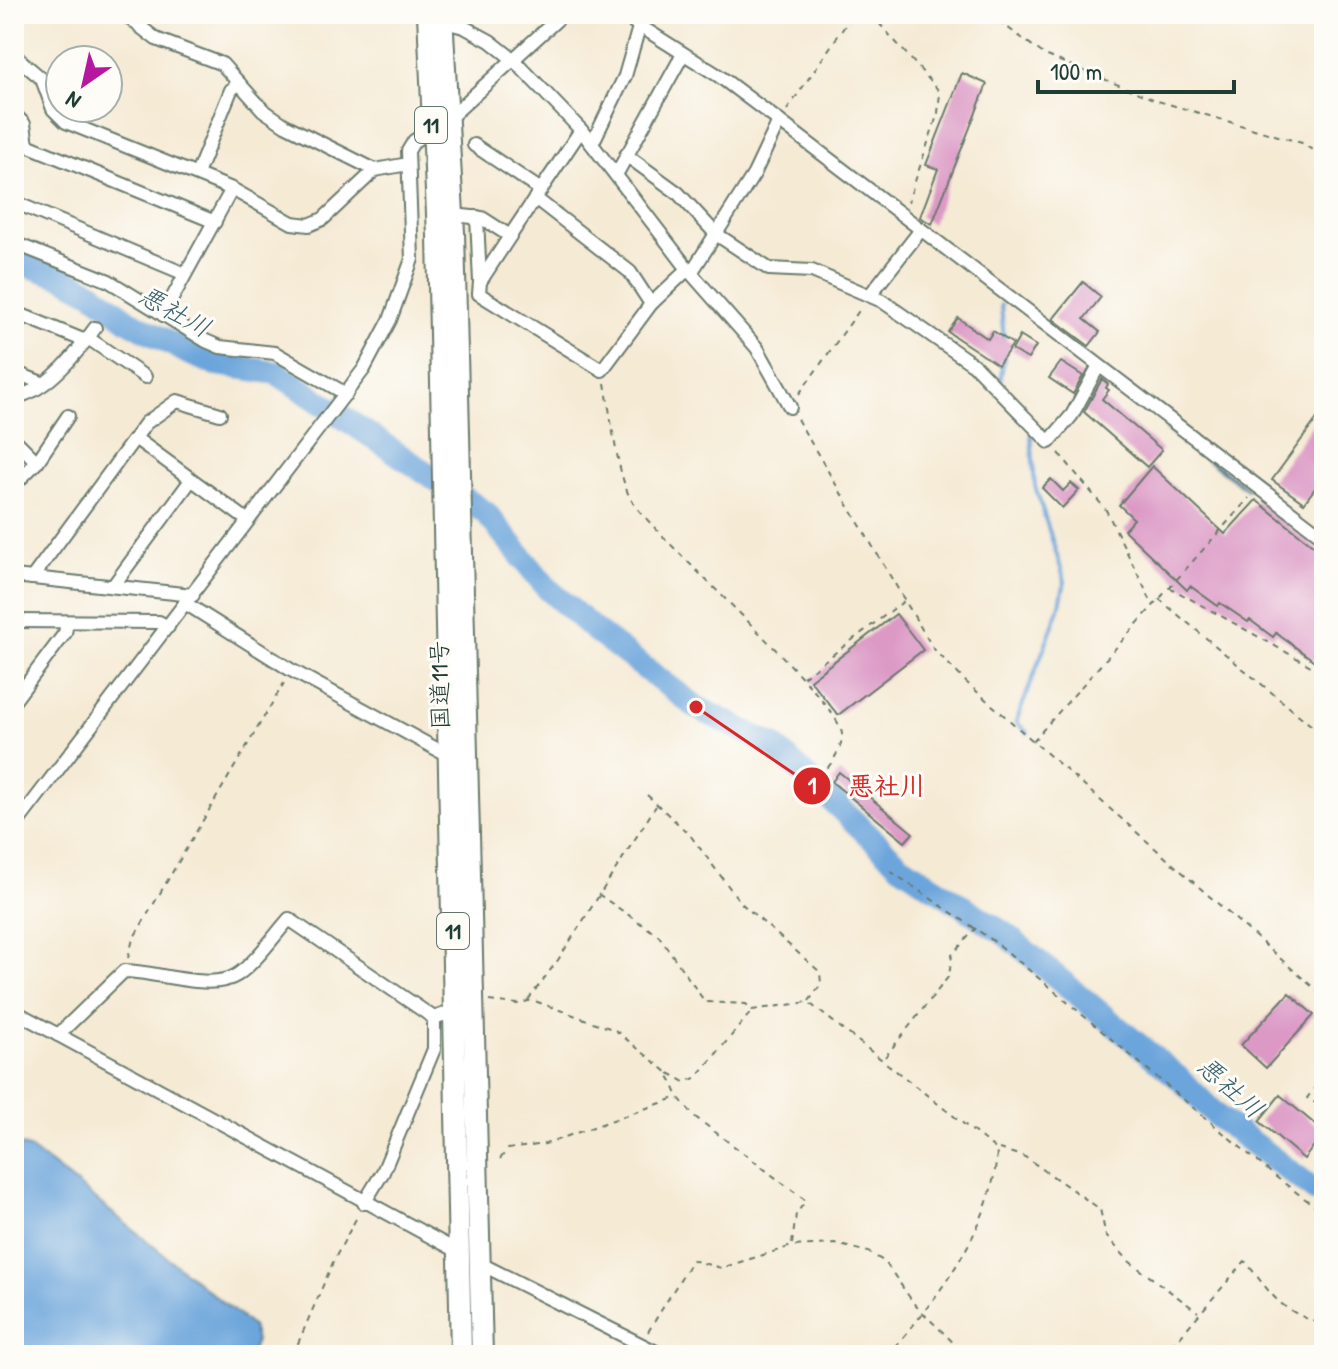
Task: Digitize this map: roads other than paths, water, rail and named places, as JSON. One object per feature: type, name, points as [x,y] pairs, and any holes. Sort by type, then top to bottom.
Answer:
[{"type":"highway","name":"国道11号","points":[[433,16],[440,122],[453,215],[451,475]]},
{"type":"highway","name":"国道11号","points":[[440,122],[438,236],[451,475],[470,1258],[482,1355]]},
{"type":"highway","name":"国道11号","points":[[461,1355],[470,1258]]},
{"type":"street","points":[[124,14],[156,39],[222,64],[263,110],[285,125],[375,170]]},
{"type":"street","points":[[14,827],[342,399],[390,320],[412,259],[408,151],[414,141],[514,60],[563,14]]},
{"type":"street","points":[[621,14],[779,121],[1324,537]]},
{"type":"street","points":[[433,16],[490,41],[514,60],[581,130],[690,271],[757,348],[790,407]]},
{"type":"street","points":[[592,144],[625,76],[639,27]]},
{"type":"street","points":[[616,175],[683,54]]},
{"type":"street","points":[[14,55],[42,79],[53,109],[66,122],[232,189],[292,223],[309,225],[323,219],[375,170],[408,164]]},
{"type":"street","points":[[197,174],[231,90],[239,83]]},
{"type":"street","points":[[14,114],[24,124],[27,145],[215,222]]},
{"type":"street","points":[[477,217],[479,294],[602,370],[651,304],[690,271],[754,174],[779,121]]},
{"type":"street","points":[[480,282],[581,130]]},
{"type":"street","points":[[474,145],[538,194],[630,272],[651,304]]},
{"type":"street","points":[[626,155],[678,193],[716,234],[769,269],[812,271],[870,295],[974,365],[1049,442],[1072,415],[1098,367]]},
{"type":"street","points":[[163,315],[232,189]]},
{"type":"street","points":[[14,202],[185,274]]},
{"type":"street","points":[[453,215],[477,217],[510,236]]},
{"type":"street","points":[[870,295],[920,231]]},
{"type":"street","points":[[14,243],[109,281],[220,347],[275,353],[342,399]]},
{"type":"street","points":[[14,312],[89,336],[145,377]]},
{"type":"street","points":[[14,397],[29,393],[63,366],[89,336]]},
{"type":"street","points":[[14,372],[42,383]]},
{"type":"street","points":[[32,578],[146,423],[177,401],[220,414]]},
{"type":"street","points":[[14,485],[37,462],[68,416]]},
{"type":"street","points":[[135,438],[247,520]]},
{"type":"street","points":[[14,439],[37,462]]},
{"type":"street","points":[[113,586],[191,480]]},
{"type":"street","points":[[14,576],[113,586],[189,599],[291,670],[458,760]]},
{"type":"street","points":[[14,621],[159,622],[168,627]]},
{"type":"street","points":[[14,701],[65,633],[67,623]]},
{"type":"street","points":[[58,1035],[124,971],[195,981],[225,980],[243,970],[289,919],[434,1018]]},
{"type":"street","points":[[434,1018],[464,1008]]},
{"type":"street","points":[[14,1011],[274,1150],[364,1203],[662,1355]]},
{"type":"street","points":[[364,1203],[383,1172],[434,1049],[434,1018]]},
{"type":"water","points":[[1166,430],[1248,488],[1247,490]]},
{"type":"water","points":[[14,1143],[31,1149],[73,1181],[252,1326],[256,1341],[250,1355],[14,1355]]},
{"type":"waterway","name":"悪社川","points":[[14,261],[63,277],[93,293],[128,320],[188,353],[216,364],[277,373],[486,513],[548,589],[593,629],[696,707],[774,746],[900,865],[1005,934],[1181,1080],[1218,1117],[1324,1197]]},
{"type":"waterway","points":[[1001,305],[1004,342]]},
{"type":"waterway","points":[[1000,383],[1005,351]]},
{"type":"waterway","points":[[1028,733],[1016,722],[1059,609],[1065,581],[1035,486],[1031,434]]},
{"type":"place","name":"悪社川","points":[[696,707]]}]
